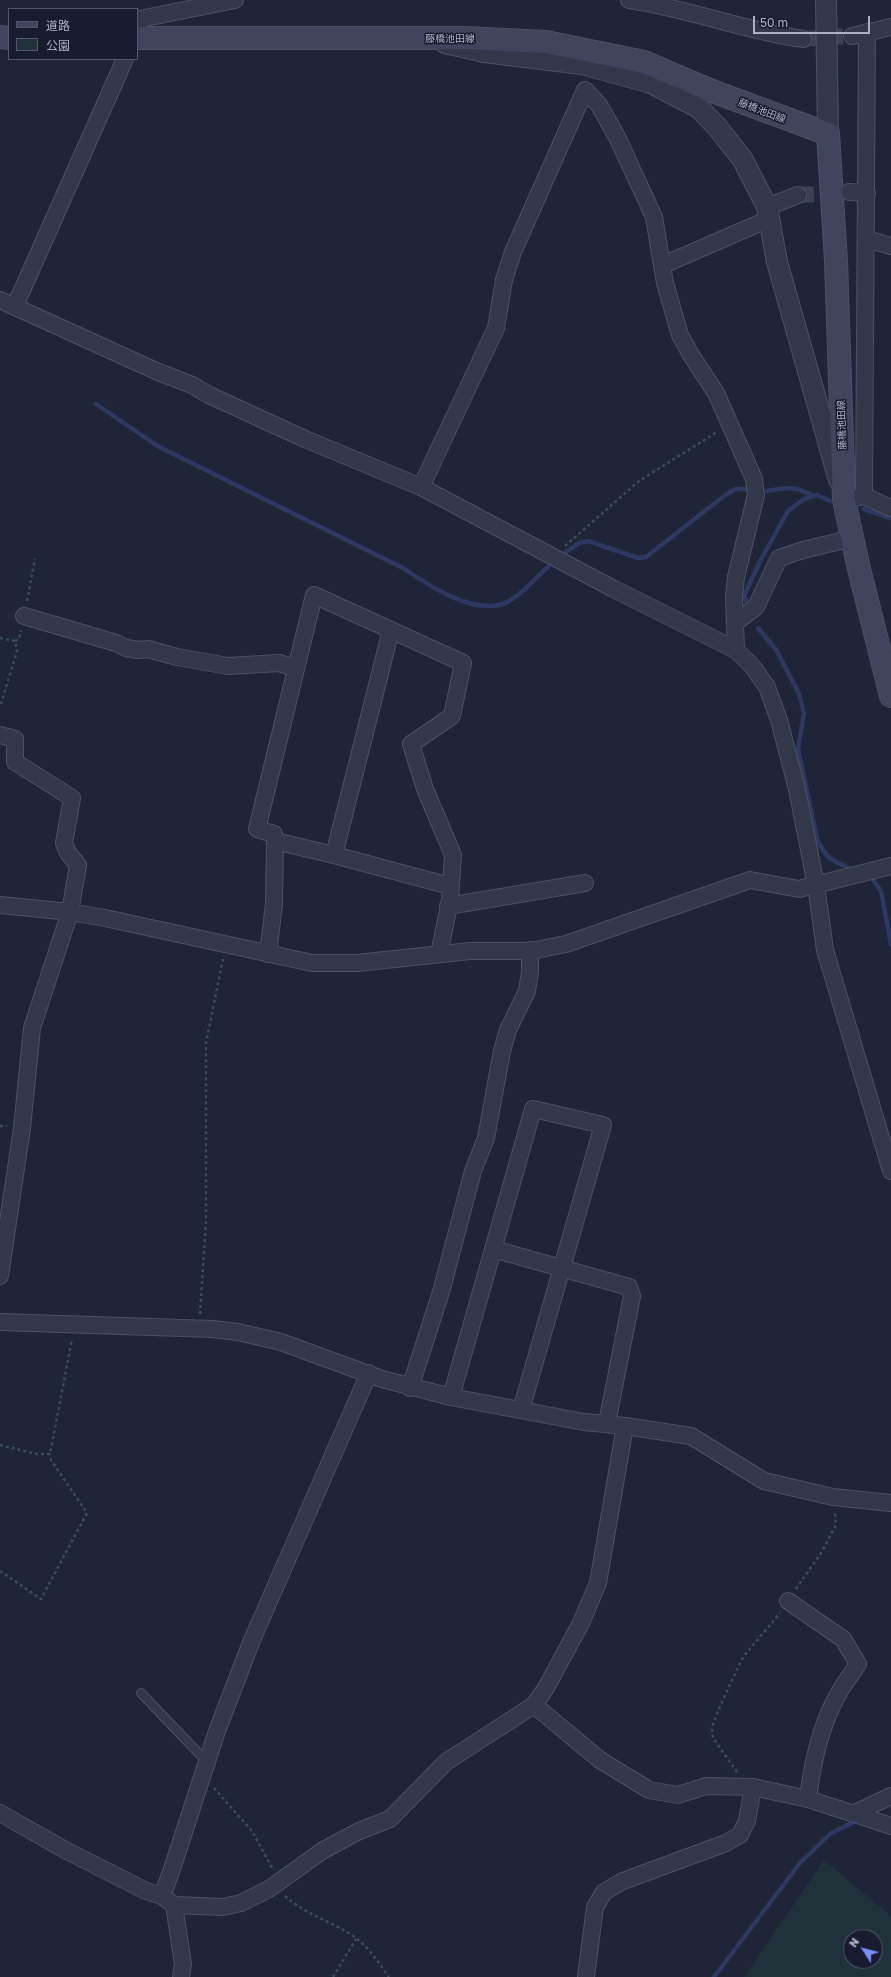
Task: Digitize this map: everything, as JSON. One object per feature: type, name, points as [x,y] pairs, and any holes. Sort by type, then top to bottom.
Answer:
[{"type":"main road","name":"藤橋池田線","points":[[138,38],[465,38],[546,42],[644,62],[712,91],[828,134],[854,498],[852,538],[891,696]]},
{"type":"street","points":[[138,26],[140,19],[235,0]]},
{"type":"street","points":[[630,0],[684,10],[783,36],[803,39]]},
{"type":"street","points":[[826,0],[828,134]]},
{"type":"street","points":[[852,36],[891,27]]},
{"type":"street","points":[[854,498],[866,239],[867,32]]},
{"type":"street","points":[[423,39],[484,52],[592,66],[651,83],[699,108],[743,160],[768,213],[777,262],[854,498]]},
{"type":"street","points":[[15,306],[125,60]]},
{"type":"street","points":[[421,487],[496,328],[504,280],[513,252],[585,90],[592,66]]},
{"type":"street","points":[[585,90],[599,105],[617,137],[654,217],[665,283],[680,334],[691,355],[716,393],[754,479],[756,495],[736,577],[734,597],[736,650]]},
{"type":"street","points":[[849,192],[867,193]]},
{"type":"street","points":[[663,265],[768,213],[798,195]]},
{"type":"street","points":[[866,239],[891,246]]},
{"type":"street","points":[[0,300],[156,371],[192,385],[209,395],[305,439],[421,487],[612,588],[736,650],[752,666],[768,687],[779,720],[797,789],[816,885],[825,950],[891,1171]]},
{"type":"street","points":[[854,498],[891,508]]},
{"type":"street","points":[[735,623],[756,607],[779,558],[803,550],[852,538]]},
{"type":"street","points":[[268,954],[274,904],[275,841],[274,834],[257,829],[314,595],[463,663],[452,716],[411,744],[425,789],[453,855],[448,906],[439,954]]},
{"type":"street","points":[[24,616],[116,643],[126,648],[138,650],[148,649],[177,657],[228,666],[279,663],[296,668]]},
{"type":"street","points":[[334,855],[391,630]]},
{"type":"street","points":[[0,735],[15,739],[15,762],[72,798],[64,843],[68,853],[78,865],[70,912],[32,1028],[22,1128],[0,1276]]},
{"type":"street","points":[[275,841],[450,886]]},
{"type":"street","points":[[0,905],[70,912],[176,932],[312,963],[357,963],[470,951],[530,950],[566,944],[750,880],[799,889],[891,866]]},
{"type":"street","points":[[448,906],[585,883]]},
{"type":"street","points":[[410,1388],[441,1292],[473,1171],[486,1138],[502,1051],[508,1030],[527,991],[530,972],[530,950]]},
{"type":"street","points":[[451,1397],[533,1109],[603,1125],[521,1410]]},
{"type":"street","points":[[493,1249],[629,1287],[632,1296],[607,1423]]},
{"type":"street","points":[[0,1322],[75,1323],[238,1332],[281,1342],[410,1388],[584,1422],[607,1423],[691,1436],[764,1481],[832,1497],[891,1503]]},
{"type":"street","points":[[181,1977],[183,1964],[168,1901],[171,1872],[207,1762],[252,1640],[369,1373]]},
{"type":"street","points":[[0,1813],[65,1850],[168,1901],[223,1907],[241,1903],[269,1889],[322,1851],[359,1831],[390,1819],[446,1762],[534,1705],[546,1688],[581,1623],[598,1583],[625,1426]]},
{"type":"street","points":[[788,1601],[843,1639],[858,1664],[836,1698],[823,1732],[811,1773],[808,1799]]},
{"type":"street","points":[[534,1705],[600,1760],[649,1790],[678,1795],[706,1786],[748,1787],[808,1799],[891,1826]]},
{"type":"street","points":[[586,1977],[595,1908],[604,1892],[624,1881],[726,1843],[740,1835],[747,1821],[748,1787]]},
{"type":"street","points":[[853,1814],[891,1796]]},
{"type":"lane","points":[[141,1693],[207,1762]]},
{"type":"path","points":[[551,555],[569,543],[639,481],[710,435],[730,425]]},
{"type":"path","points":[[0,638],[15,641],[18,651],[0,707]]},
{"type":"path","points":[[199,1329],[206,1222],[206,1043],[226,944]]},
{"type":"path","points":[[0,1571],[41,1599],[87,1513],[51,1460],[50,1454],[75,1323]]},
{"type":"path","points":[[0,1445],[36,1454],[50,1454]]},
{"type":"path","points":[[748,1787],[713,1738],[712,1727],[743,1657],[777,1618],[821,1552],[836,1525],[832,1497]]},
{"type":"path","points":[[333,1977],[356,1939]]},
{"type":"green space","points":[[824,1860],[891,1916],[891,1977],[744,1977]]},
{"type":"waterway","points":[[96,404],[159,447],[403,568],[450,596],[477,605],[491,606],[503,604],[515,598],[548,567]]},
{"type":"waterway","points":[[767,491],[790,488],[801,490],[813,496]]},
{"type":"waterway","points":[[562,555],[579,543],[588,541],[638,558],[646,557],[724,496],[735,489],[748,489]]},
{"type":"waterway","points":[[747,603],[744,596],[760,561],[788,511],[804,499],[817,495],[830,501]]},
{"type":"waterway","points":[[864,509],[891,518]]},
{"type":"waterway","points":[[758,628],[777,651],[799,694],[804,713],[798,749],[817,839],[829,857],[837,863],[849,868]]},
{"type":"waterway","points":[[873,880],[881,891],[891,944]]},
{"type":"waterway","points":[[714,1977],[800,1863],[831,1833],[858,1820]]},
{"type":"tunnel","points":[[803,39],[852,36]]},
{"type":"tunnel","points":[[798,195],[842,193]]}]
